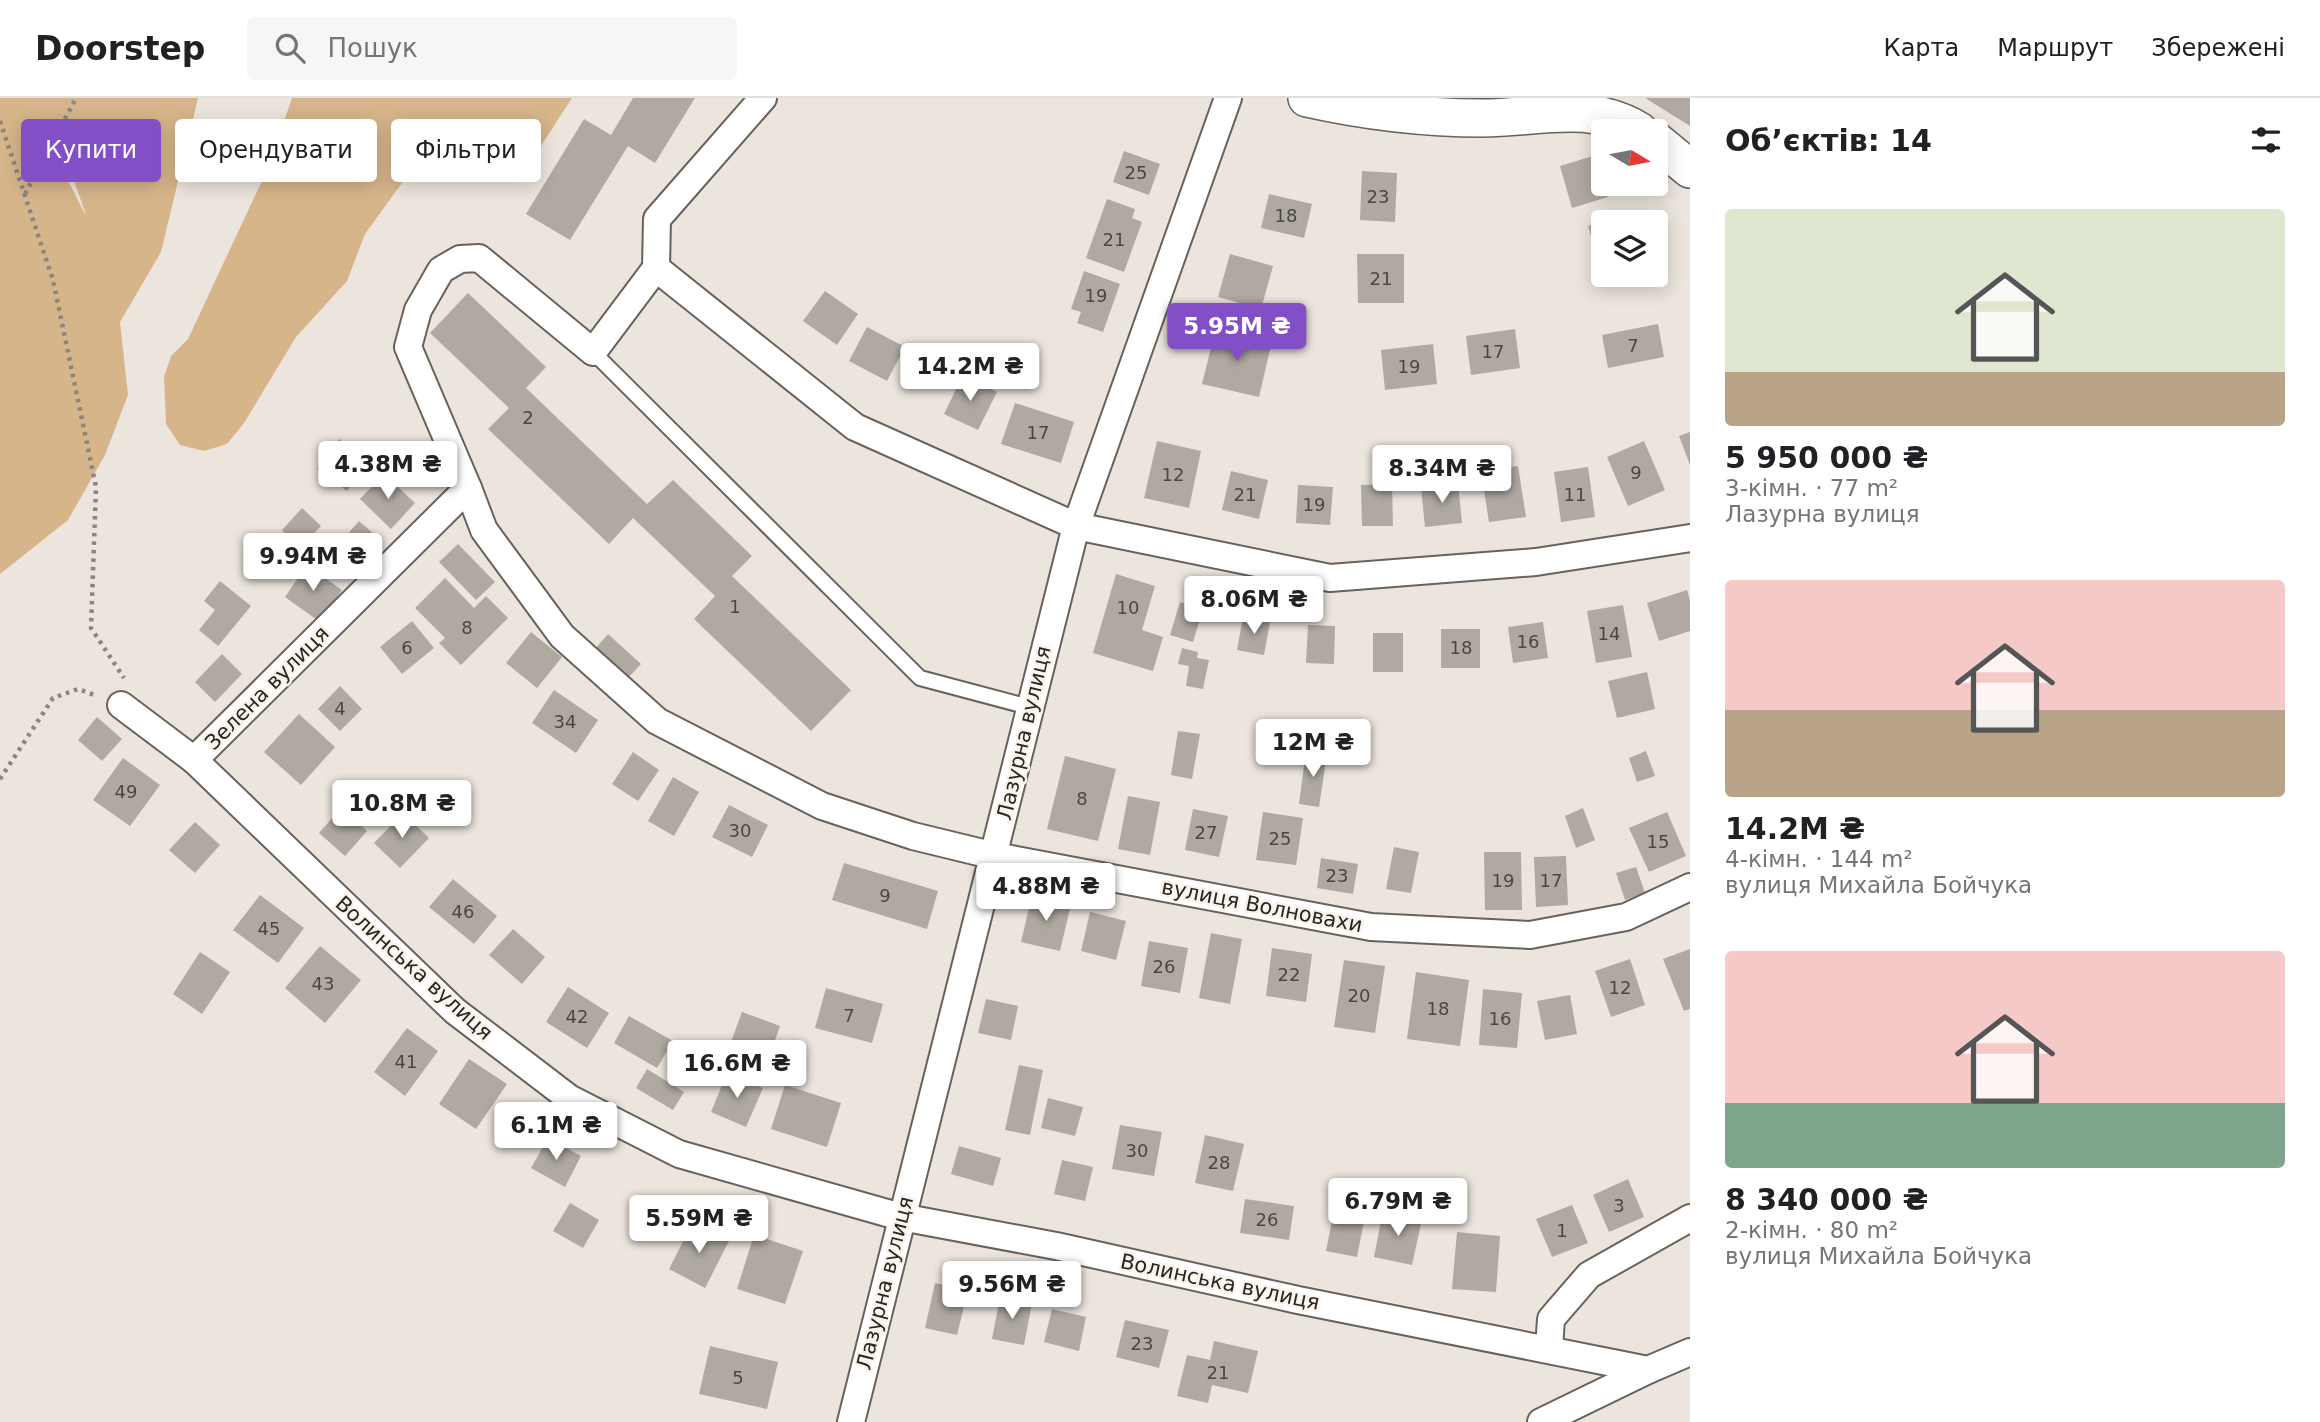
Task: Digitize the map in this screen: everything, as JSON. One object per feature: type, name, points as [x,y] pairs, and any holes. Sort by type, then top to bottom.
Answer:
[{"type":"street","points":[[468,488],[408,347],[418,310],[441,270],[460,259],[479,258],[593,352],[656,268],[657,219],[763,98]]},
{"type":"street","name":"Лазурна вулиця","points":[[851,1422],[1076,526],[1228,98]]},
{"type":"street","points":[[1307,98],[1407,115],[1484,118],[1594,112],[1620,119]]},
{"type":"street","points":[[1668,151],[1690,169]]},
{"type":"street","points":[[656,268],[855,426],[1076,526],[1331,578],[1536,562],[1690,538]]},
{"type":"street","name":"Зелена вулиця","points":[[194,760],[468,488]]},
{"type":"street","name":"вулиця Волновахи","points":[[468,488],[485,530],[562,636],[657,721],[822,806],[913,836],[995,856],[1371,927],[1530,935],[1626,917],[1690,887]]},
{"type":"street","name":"Волинська вулиця","points":[[121,705],[194,760],[455,1011],[569,1098],[679,1154],[901,1217],[1056,1246],[1298,1300],[1549,1348],[1648,1370]]},
{"type":"street","points":[[1549,1348],[1551,1319],[1589,1275],[1690,1218]]},
{"type":"street","points":[[1541,1422],[1690,1352]]},
{"type":"lane","points":[[593,352],[920,678],[1029,707]]},
{"type":"path","points":[[24,195],[75,98]]},
{"type":"path","points":[[0,121],[53,280],[96,487],[91,628],[127,682],[121,705],[78,689],[53,698],[0,779]]},
{"type":"shaded area","points":[[0,98],[198,98],[193,119],[175,119],[175,182],[178,182],[161,252],[120,322],[128,395],[105,455],[68,520],[0,574]]},
{"type":"shaded area","points":[[292,98],[572,98],[541,146],[541,119],[391,119],[391,182],[403,182],[365,234],[347,281],[296,337],[244,423],[227,444],[204,451],[180,445],[166,424],[164,377],[171,356],[188,339],[261,182],[377,182],[377,119],[285,119]]},
{"type":"building","points":[[633,98],[695,98],[655,163],[628,146],[570,240],[526,214],[584,119],[611,135]]},
{"type":"building","points":[[1645,98],[1690,98],[1690,126]]},
{"type":"building","points":[[1124,151],[1160,164],[1149,195],[1113,182]]},
{"type":"building","points":[[1591,157],[1591,196],[1608,197],[1572,208],[1560,166]]},
{"type":"building","points":[[1362,171],[1397,173],[1395,222],[1360,220]]},
{"type":"building","points":[[1269,194],[1312,204],[1304,238],[1261,228]]},
{"type":"building","points":[[1107,199],[1135,209],[1132,218],[1142,222],[1124,272],[1086,258]]},
{"type":"building","points":[[1230,254],[1273,266],[1261,309],[1218,297]]},
{"type":"building","points":[[1357,254],[1404,254],[1404,303],[1358,303]]},
{"type":"building","points":[[1084,271],[1120,284],[1103,332],[1077,323],[1081,312],[1071,309]]},
{"type":"building","points":[[825,291],[858,314],[837,345],[803,321]]},
{"type":"building","points":[[468,293],[546,367],[526,388],[647,504],[673,480],[752,556],[732,576],[851,690],[811,731],[694,619],[715,596],[633,518],[609,544],[488,429],[509,408],[430,333]]},
{"type":"building","points":[[1658,324],[1664,357],[1608,368],[1602,335]]},
{"type":"building","points":[[867,327],[905,347],[887,381],[849,361]]},
{"type":"building","points":[[1216,328],[1272,341],[1259,397],[1202,384]]},
{"type":"building","points":[[1515,329],[1520,368],[1471,375],[1466,336]]},
{"type":"building","points":[[1433,344],[1437,384],[1385,390],[1381,350]]},
{"type":"building","points":[[963,375],[997,392],[978,430],[944,414]]},
{"type":"building","points":[[1015,403],[1074,422],[1061,463],[1001,444]]},
{"type":"building","points":[[1690,432],[1690,465],[1679,436]]},
{"type":"building","points":[[339,439],[369,462],[347,491],[317,469]]},
{"type":"building","points":[[1157,441],[1201,451],[1189,508],[1144,498]]},
{"type":"building","points":[[1644,441],[1665,490],[1628,506],[1607,457]]},
{"type":"building","points":[[1518,466],[1526,517],[1489,522],[1481,471]]},
{"type":"building","points":[[1588,467],[1595,517],[1561,522],[1554,472]]},
{"type":"building","points":[[1231,471],[1268,480],[1259,519],[1222,510]]},
{"type":"building","points":[[384,474],[415,503],[391,529],[360,499]]},
{"type":"building","points":[[1458,483],[1462,523],[1425,527],[1421,487]]},
{"type":"building","points":[[1392,484],[1393,526],[1362,526],[1361,485]]},
{"type":"building","points":[[1298,485],[1333,487],[1330,525],[1296,523]]},
{"type":"building","points":[[302,508],[321,526],[300,548],[282,530]]},
{"type":"building","points":[[359,521],[383,542],[351,577],[327,557]]},
{"type":"building","points":[[458,544],[495,582],[476,600],[439,562]]},
{"type":"building","points":[[307,565],[342,590],[320,622],[285,597]]},
{"type":"building","points":[[1116,574],[1155,586],[1142,630],[1163,637],[1153,671],[1093,653]]},
{"type":"building","points":[[445,578],[474,608],[486,596],[508,618],[461,665],[439,643],[445,638],[415,608]]},
{"type":"building","points":[[220,581],[251,606],[218,646],[199,630],[215,610],[204,601]]},
{"type":"building","points":[[1687,590],[1690,601],[1690,631],[1659,641],[1647,603]]},
{"type":"building","points":[[1180,602],[1203,609],[1193,642],[1170,635]]},
{"type":"building","points":[[1623,605],[1632,657],[1596,663],[1587,611]]},
{"type":"building","points":[[1243,617],[1270,622],[1264,655],[1237,650]]},
{"type":"building","points":[[412,621],[434,648],[402,674],[380,647]]},
{"type":"building","points":[[1543,622],[1548,658],[1513,663],[1508,627]]},
{"type":"building","points":[[1308,625],[1335,626],[1334,664],[1306,663]]},
{"type":"building","points":[[1441,629],[1480,629],[1480,668],[1441,668]]},
{"type":"building","points":[[531,632],[562,657],[537,688],[506,663]]},
{"type":"building","points":[[1373,633],[1403,633],[1403,672],[1373,672]]},
{"type":"building","points":[[608,634],[641,664],[627,679],[595,649]]},
{"type":"building","points":[[1182,648],[1198,652],[1197,658],[1209,660],[1203,689],[1186,686],[1189,666],[1178,664]]},
{"type":"building","points":[[222,654],[242,674],[215,702],[195,682]]},
{"type":"building","points":[[1647,672],[1655,709],[1617,718],[1608,681]]},
{"type":"building","points":[[340,686],[362,709],[340,731],[318,709]]},
{"type":"building","points":[[554,690],[598,720],[576,753],[532,723]]},
{"type":"building","points":[[299,714],[335,747],[301,785],[264,752]]},
{"type":"building","points":[[97,717],[122,739],[102,761],[78,740]]},
{"type":"building","points":[[1178,731],[1200,734],[1192,779],[1171,775]]},
{"type":"building","points":[[1306,751],[1327,754],[1319,807],[1299,804]]},
{"type":"building","points":[[1646,751],[1655,776],[1637,782],[1629,758]]},
{"type":"building","points":[[633,752],[659,770],[638,801],[612,784]]},
{"type":"building","points":[[1065,756],[1116,769],[1098,841],[1047,829]]},
{"type":"building","points":[[123,758],[160,785],[130,826],[93,800]]},
{"type":"building","points":[[673,777],[699,792],[674,836],[648,821]]},
{"type":"building","points":[[1128,796],[1160,802],[1150,855],[1118,849]]},
{"type":"building","points":[[729,805],[768,825],[752,857],[712,837]]},
{"type":"building","points":[[341,808],[367,831],[345,856],[319,833]]},
{"type":"building","points":[[1583,808],[1595,840],[1576,848],[1565,816]]},
{"type":"building","points":[[1193,809],[1228,816],[1219,857],[1185,850]]},
{"type":"building","points":[[1263,812],[1303,818],[1296,865],[1256,860]]},
{"type":"building","points":[[1667,812],[1686,856],[1649,872],[1629,828]]},
{"type":"building","points":[[403,813],[429,838],[400,868],[374,843]]},
{"type":"building","points":[[195,822],[220,845],[195,873],[169,850]]},
{"type":"building","points":[[1394,847],[1419,852],[1411,893],[1386,889]]},
{"type":"building","points":[[1484,852],[1521,852],[1522,910],[1485,910]]},
{"type":"building","points":[[1566,856],[1568,905],[1536,907],[1534,857]]},
{"type":"building","points":[[1321,858],[1358,864],[1353,894],[1317,888]]},
{"type":"building","points":[[844,863],[938,891],[927,929],[832,900]]},
{"type":"building","points":[[1636,867],[1645,893],[1625,900],[1616,873]]},
{"type":"building","points":[[453,879],[497,916],[474,944],[429,907]]},
{"type":"building","points":[[260,895],[304,928],[278,963],[233,930]]},
{"type":"building","points":[[1032,895],[1071,904],[1060,951],[1021,942]]},
{"type":"building","points":[[1090,912],[1126,921],[1116,960],[1081,951]]},
{"type":"building","points":[[513,929],[545,957],[522,984],[489,955]]},
{"type":"building","points":[[1211,933],[1242,939],[1230,1004],[1199,998]]},
{"type":"building","points":[[1149,941],[1188,948],[1180,993],[1141,986]]},
{"type":"building","points":[[320,946],[361,980],[325,1023],[285,988]]},
{"type":"building","points":[[1272,948],[1312,954],[1306,1002],[1266,996]]},
{"type":"building","points":[[1690,949],[1690,1009],[1684,1011],[1663,959]]},
{"type":"building","points":[[200,952],[230,972],[202,1014],[173,994]]},
{"type":"building","points":[[1630,959],[1645,1005],[1611,1017],[1595,971]]},
{"type":"building","points":[[1344,960],[1385,966],[1375,1033],[1334,1027]]},
{"type":"building","points":[[1416,972],[1469,980],[1460,1046],[1407,1039]]},
{"type":"building","points":[[568,987],[609,1013],[587,1048],[546,1022]]},
{"type":"building","points":[[826,988],[883,1004],[872,1043],[815,1028]]},
{"type":"building","points":[[1483,989],[1522,993],[1517,1048],[1479,1045]]},
{"type":"building","points":[[1570,995],[1577,1034],[1545,1040],[1537,1001]]},
{"type":"building","points":[[986,999],[1018,1006],[1011,1040],[978,1033]]},
{"type":"building","points":[[742,1012],[780,1026],[763,1075],[724,1061]]},
{"type":"building","points":[[629,1016],[673,1041],[657,1068],[614,1043]]},
{"type":"building","points":[[407,1028],[438,1051],[405,1096],[374,1072]]},
{"type":"building","points":[[469,1059],[507,1084],[476,1129],[439,1104]]},
{"type":"building","points":[[1019,1065],[1043,1070],[1030,1135],[1005,1130]]},
{"type":"building","points":[[647,1069],[684,1092],[673,1110],[636,1088]]},
{"type":"building","points":[[727,1073],[763,1088],[746,1127],[711,1112]]},
{"type":"building","points":[[785,1085],[841,1103],[827,1147],[771,1129]]},
{"type":"building","points":[[1048,1098],[1083,1107],[1075,1136],[1041,1128]]},
{"type":"building","points":[[1120,1125],[1162,1132],[1154,1176],[1112,1169]]},
{"type":"building","points":[[1205,1135],[1244,1144],[1233,1191],[1195,1183]]},
{"type":"building","points":[[548,1138],[581,1156],[565,1187],[531,1168]]},
{"type":"building","points":[[959,1146],[1001,1158],[993,1186],[951,1174]]},
{"type":"building","points":[[1062,1160],[1093,1167],[1085,1201],[1054,1194]]},
{"type":"building","points":[[1628,1179],[1644,1217],[1609,1232],[1593,1195]]},
{"type":"building","points":[[1245,1199],[1294,1206],[1289,1240],[1240,1233]]},
{"type":"building","points":[[570,1203],[599,1220],[583,1248],[553,1231]]},
{"type":"building","points":[[1572,1205],[1588,1243],[1552,1257],[1536,1219]]},
{"type":"building","points":[[1334,1210],[1365,1216],[1357,1257],[1326,1251]]},
{"type":"building","points":[[1383,1210],[1422,1219],[1412,1265],[1374,1257]]},
{"type":"building","points":[[693,1222],[729,1241],[705,1288],[669,1269]]},
{"type":"building","points":[[1457,1232],[1500,1236],[1496,1292],[1452,1289]]},
{"type":"building","points":[[754,1235],[803,1251],[785,1304],[737,1289]]},
{"type":"building","points":[[935,1283],[968,1290],[957,1335],[925,1328]]},
{"type":"building","points":[[1000,1297],[1032,1303],[1024,1345],[992,1339]]},
{"type":"building","points":[[1052,1309],[1086,1317],[1079,1351],[1044,1342]]},
{"type":"building","points":[[1125,1320],[1169,1330],[1159,1368],[1116,1357]]},
{"type":"building","points":[[1214,1341],[1258,1351],[1248,1393],[1212,1385],[1208,1403],[1177,1396],[1187,1355],[1210,1360]]},
{"type":"building","points":[[710,1346],[778,1362],[767,1409],[699,1394]]}]
